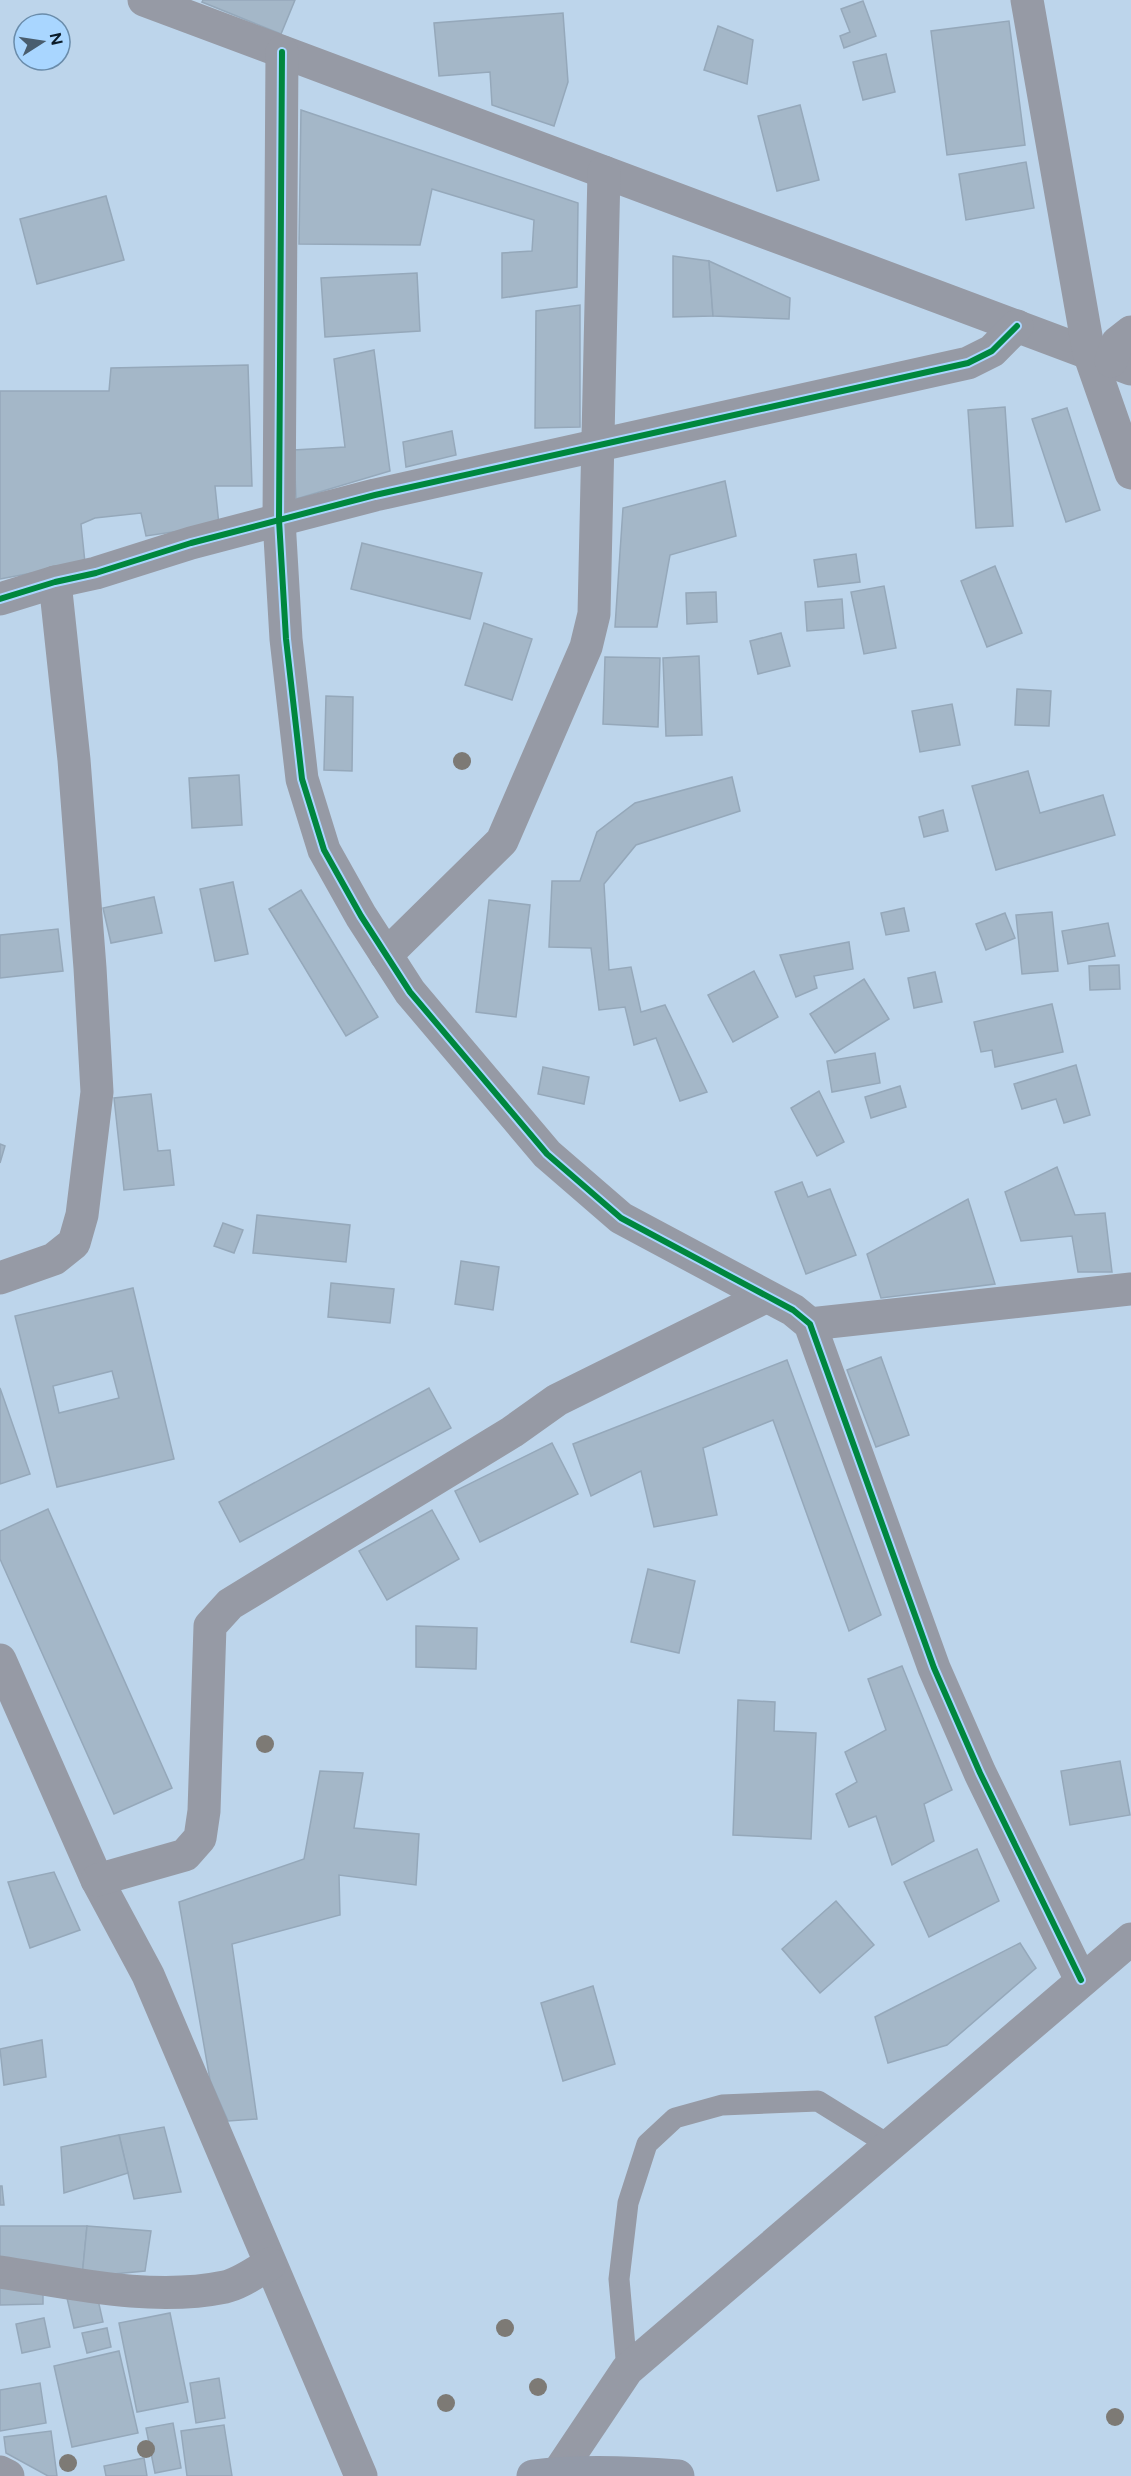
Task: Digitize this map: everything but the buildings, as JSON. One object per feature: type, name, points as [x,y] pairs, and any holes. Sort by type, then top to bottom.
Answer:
[{"type":"street","points":[[144,0],[1110,361]]},
{"type":"street","points":[[1027,0],[1110,361],[1131,473]]},
{"type":"street","points":[[282,52],[279,520],[286,639],[302,779],[324,850],[410,992],[547,1154],[621,1218],[792,1310],[810,1324],[934,1668],[980,1773],[1081,1980]]},
{"type":"street","points":[[386,955],[502,841],[586,647],[594,614],[604,172]]},
{"type":"street","points":[[0,599],[96,573],[191,543],[488,469],[598,447],[968,363],[992,351],[1017,326]]},
{"type":"street","points":[[1110,361],[1117,343],[1131,332]]},
{"type":"street","points":[[0,1278],[54,1259],[74,1244],[82,1215],[97,1092],[74,760],[56,582]]},
{"type":"street","points":[[810,1324],[1131,1289]]},
{"type":"street","points":[[97,1880],[185,1855],[200,1838],[204,1811],[210,1626],[230,1604],[512,1432],[557,1400],[765,1297]]},
{"type":"street","points":[[2,1671],[97,1880],[148,1975],[361,2476]]},
{"type":"street","points":[[545,2474],[627,2370],[1131,1939]]},
{"type":"street","points":[[0,2272],[121,2289],[180,2292],[228,2287],[270,2264]]},
{"type":"street","points":[[0,2472],[8,2476]]},
{"type":"street","points":[[545,2474],[622,2472],[678,2476]]},
{"type":"lane","points":[[627,2370],[619,2279],[628,2203],[647,2144],[675,2118],[722,2105],[818,2101],[889,2145]]},
{"type":"cycle path","points":[[282,52],[279,520],[286,639],[302,779],[324,850],[361,916],[410,992],[547,1154],[621,1218],[793,1310],[810,1324],[934,1668],[980,1773],[1081,1980]]},
{"type":"cycle path","points":[[0,599],[55,582],[96,573],[191,543],[375,495],[968,363],[992,351],[1017,326]]}]
